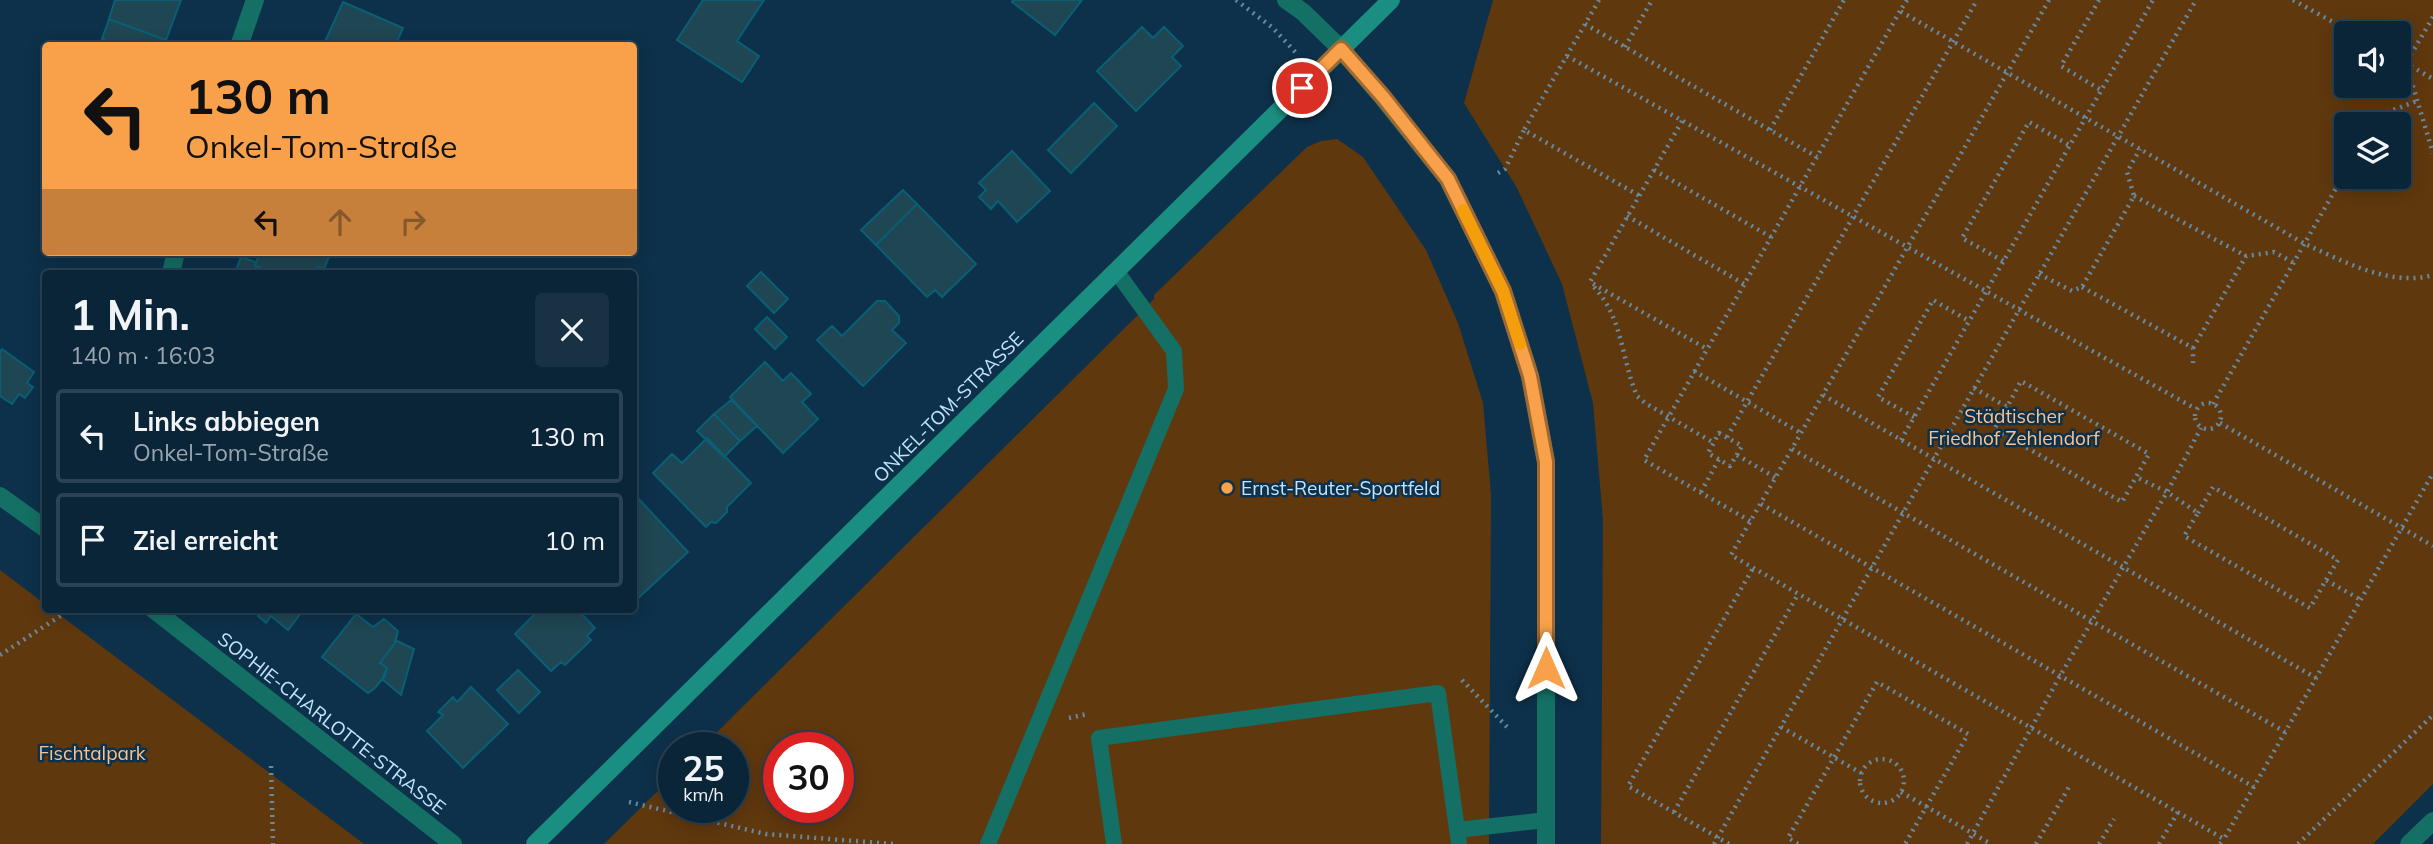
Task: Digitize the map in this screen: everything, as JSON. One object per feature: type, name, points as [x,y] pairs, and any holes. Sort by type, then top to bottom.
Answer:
[{"type":"main road","name":"ONKEL-TOM-STRASSE","points":[[535,844],[1391,0]]},
{"type":"street","points":[[240,42],[255,0]]},
{"type":"street","points":[[1286,0],[1303,12],[1341,49],[1448,179],[1503,291],[1530,376],[1546,462],[1546,844]]},
{"type":"street","points":[[0,496],[42,525]]},
{"type":"street","name":"SOPHIE-CHARLOTTE-STRASSE","points":[[158,613],[453,844]]},
{"type":"street","points":[[2409,844],[2433,821]]},
{"type":"lane","points":[[988,844],[1176,389],[1174,351],[1116,271]]},
{"type":"lane","points":[[1114,844],[1099,738],[1438,693],[1458,837],[1546,820]]},
{"type":"path","points":[[1236,0],[1273,28]]},
{"type":"path","points":[[1498,173],[1505,169],[1524,130],[1599,0]]},
{"type":"path","points":[[1625,47],[1652,0]]},
{"type":"path","points":[[1770,130],[1844,0]]},
{"type":"path","points":[[1751,521],[1644,460],[1907,0]]},
{"type":"path","points":[[1727,437],[1977,0]]},
{"type":"path","points":[[2049,0],[1731,555],[2224,839]]},
{"type":"path","points":[[2099,0],[2061,66],[2101,90]]},
{"type":"path","points":[[1901,440],[2152,0]]},
{"type":"path","points":[[1714,844],[2196,0]]},
{"type":"path","points":[[2293,0],[2334,23]]},
{"type":"path","points":[[1900,11],[2305,244],[2363,271],[2387,276],[2433,275]]},
{"type":"path","points":[[2411,54],[2433,17]]},
{"type":"path","points":[[1585,24],[1817,157]]},
{"type":"path","points":[[1567,56],[2196,409]]},
{"type":"path","points":[[2411,66],[2433,79]]},
{"type":"path","points":[[2411,81],[2433,153]]},
{"type":"path","points":[[2389,112],[2417,102]]},
{"type":"path","points":[[1590,282],[1682,121]]},
{"type":"path","points":[[2003,261],[1962,238],[2029,122],[2069,145]]},
{"type":"path","points":[[1524,130],[1640,195]]},
{"type":"path","points":[[2140,149],[2127,172],[2134,196],[2246,256],[2274,252],[2294,263]]},
{"type":"path","points":[[1654,170],[1771,237]]},
{"type":"path","points":[[2213,404],[2336,189]]},
{"type":"path","points":[[2039,274],[2072,291],[2082,287],[2134,196]]},
{"type":"path","points":[[1627,216],[1744,284]]},
{"type":"path","points":[[2193,363],[2193,348],[2246,256]]},
{"type":"path","points":[[1590,282],[1707,349]]},
{"type":"path","points":[[1590,282],[1606,299],[1614,316],[1637,396],[1714,443]]},
{"type":"path","points":[[2082,287],[2193,348]]},
{"type":"path","points":[[1914,417],[1878,397],[1933,300],[1969,321]]},
{"type":"path","points":[[1694,372],[1801,433]]},
{"type":"path","points":[[2021,381],[2149,454],[2136,477],[2122,502],[1994,429],[2021,381]]},
{"type":"path","points":[[1975,388],[2007,407]]},
{"type":"path","points":[[1823,395],[2316,678]]},
{"type":"path","points":[[2201,428],[2194,418],[2196,409],[2203,404],[2213,404],[2220,410],[2220,423]]},
{"type":"path","points":[[2201,428],[2214,428],[2220,423]]},
{"type":"path","points":[[2220,423],[2433,546]]},
{"type":"path","points":[[1967,844],[2201,428]]},
{"type":"path","points":[[1719,433],[1727,437],[1742,446],[1730,466],[1708,453],[1719,433]]},
{"type":"path","points":[[1792,449],[2285,732]]},
{"type":"path","points":[[1737,455],[1776,478]]},
{"type":"path","points":[[1701,492],[1719,460]]},
{"type":"path","points":[[2220,844],[2433,473]]},
{"type":"path","points":[[2136,477],[2167,492],[2198,513]]},
{"type":"path","points":[[2213,487],[2338,560],[2326,580],[2310,608],[2185,536],[2213,487]]},
{"type":"path","points":[[1761,504],[2254,787]]},
{"type":"path","points":[[1729,844],[1629,786],[1753,568]]},
{"type":"path","points":[[2326,580],[2361,600]]},
{"type":"path","points":[[1674,812],[1798,594]]},
{"type":"path","points":[[0,655],[65,613]]},
{"type":"path","points":[[1798,844],[1788,838],[1877,682],[1968,734],[1905,844]]},
{"type":"path","points":[[2298,844],[2433,715]]},
{"type":"path","points":[[1781,727],[1861,773]]},
{"type":"path","points":[[1878,759],[1892,761],[1902,771],[1902,792],[1890,802],[1870,799],[1861,788],[1861,773],[1878,759]]},
{"type":"path","points":[[271,766],[273,844]]},
{"type":"path","points":[[2036,844],[2069,787]]},
{"type":"path","points":[[1902,792],[1991,844]]},
{"type":"path","points":[[629,802],[766,834],[893,844]]},
{"type":"path","points":[[2159,844],[2178,812]]},
{"type":"path","points":[[2099,844],[2114,818]]},
{"type":"green space","name":"Städtischer Friedhof Zehlendorf","points":[[1493,0],[2433,0],[2433,784],[2373,844],[1601,844],[1603,520],[1593,403],[1562,284],[1517,188],[1464,103]]},
{"type":"green space","name":"Ernst-Reuter-Sportfeld","points":[[1337,139],[1363,157],[1426,250],[1458,323],[1483,403],[1491,495],[1489,844],[604,844],[658,791],[658,823],[749,823],[749,732],[717,732],[1154,299],[1154,295],[1307,147],[1321,141]]},
{"type":"green space","name":"Fischtalpark","points":[[0,570],[42,602],[42,613],[57,613],[364,844],[0,844]]},
{"type":"building","points":[[115,0],[181,0],[166,40],[109,19]]},
{"type":"building","points":[[703,0],[764,0],[737,41],[759,56],[742,82],[677,40]]},
{"type":"building","points":[[1082,0],[1055,35],[1012,2]]},
{"type":"building","points":[[343,2],[403,28],[397,42],[325,42]]},
{"type":"building","points":[[109,19],[166,40],[109,42],[102,39]]},
{"type":"building","points":[[1142,27],[1153,38],[1164,27],[1183,46],[1172,57],[1181,66],[1136,111],[1097,71]]},
{"type":"building","points":[[1094,103],[1117,126],[1071,173],[1048,150]]},
{"type":"building","points":[[1012,151],[1050,191],[1017,222],[998,201],[991,209],[979,197],[986,190],[979,183]]},
{"type":"building","points":[[903,190],[917,204],[876,245],[861,230]]},
{"type":"building","points":[[917,204],[976,264],[942,297],[935,290],[927,297],[876,245]]},
{"type":"building","points":[[259,256],[329,256],[324,269],[317,267],[316,270],[266,270],[255,266]]},
{"type":"building","points":[[241,257],[256,262],[255,266],[266,270],[236,270]]},
{"type":"building","points":[[761,272],[788,299],[774,313],[747,286]]},
{"type":"building","points":[[877,301],[885,301],[899,316],[899,323],[892,330],[906,343],[863,386],[817,340],[832,326],[842,336]]},
{"type":"building","points":[[767,317],[787,337],[775,349],[755,329]]},
{"type":"building","points":[[2,349],[34,372],[27,383],[33,387],[25,398],[19,394],[12,404],[0,396]]},
{"type":"building","points":[[765,362],[783,381],[791,373],[811,394],[802,402],[818,419],[783,453],[730,397]]},
{"type":"building","points":[[731,400],[757,426],[740,441],[714,414]]},
{"type":"building","points":[[714,414],[740,441],[724,457],[697,431]]},
{"type":"building","points":[[707,438],[751,483],[727,507],[727,512],[716,523],[711,522],[706,527],[653,473],[672,454],[682,463]]},
{"type":"building","points":[[637,497],[688,552],[637,599]]},
{"type":"building","points":[[259,613],[301,613],[288,630],[271,616],[266,623],[258,616]]},
{"type":"building","points":[[536,613],[581,613],[595,628],[587,636],[591,640],[565,665],[561,662],[551,671],[515,634]]},
{"type":"building","points":[[356,614],[373,627],[384,619],[398,631],[395,643],[380,663],[387,668],[385,676],[368,693],[322,657]]},
{"type":"building","points":[[395,640],[414,649],[401,695],[382,679],[387,668],[380,663]]},
{"type":"building","points":[[518,670],[540,692],[519,713],[497,690]]},
{"type":"building","points":[[471,687],[508,724],[463,768],[427,731],[443,715],[438,712],[453,697],[457,702]]},
{"type":"slow traffic","points":[[1463,210],[1503,291],[1520,344]]},
{"type":"place","name":"Ernst-Reuter-Sportfeld","points":[[1227,488]]},
{"type":"route","points":[[1302,88],[1341,49],[1448,179],[1503,291],[1530,376],[1546,462],[1546,668]]}]
